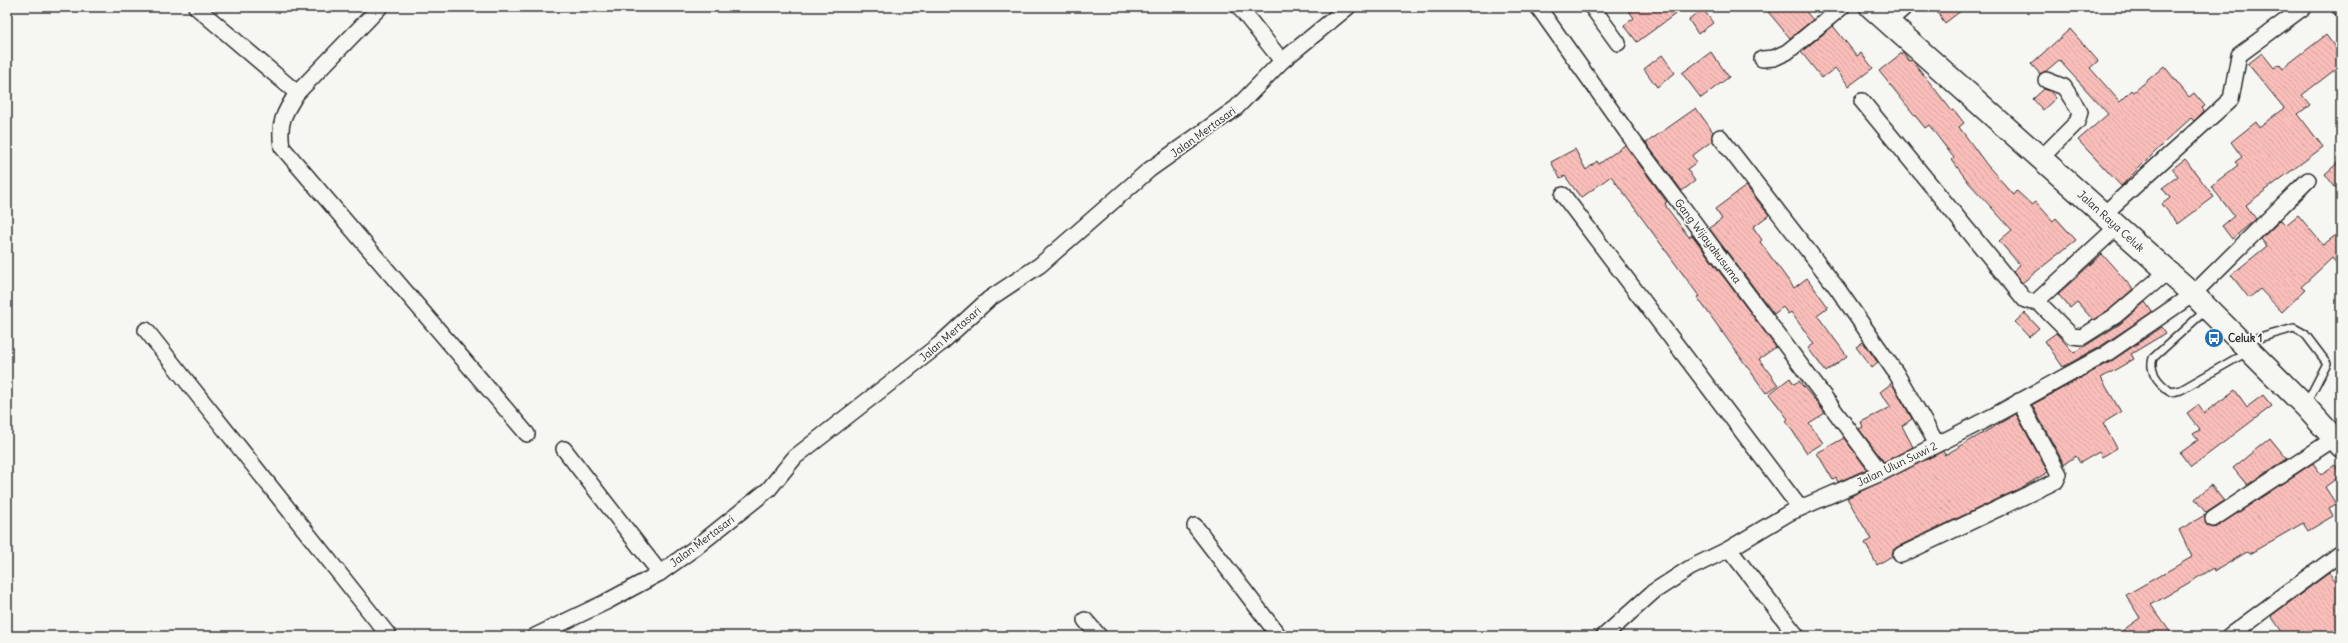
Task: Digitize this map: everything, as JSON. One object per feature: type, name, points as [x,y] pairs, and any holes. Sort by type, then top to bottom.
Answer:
[{"type":"highway","name":"Jalan Raya Celuk","points":[[1881,12],[1930,57],[2045,154],[2110,220],[2200,301],[2339,439]]},
{"type":"street","points":[[196,7],[297,94]]},
{"type":"street","points":[[380,7],[297,94],[287,108],[279,131],[282,147],[527,434]]},
{"type":"street","points":[[1239,7],[1282,61]]},
{"type":"street","name":"Jalan Mertasari","points":[[535,636],[606,602],[660,573],[760,497],[795,457],[940,344],[989,299],[1040,265],[1149,170],[1236,108],[1282,61],[1348,7]]},
{"type":"street","name":"Gang Wijayakusuma","points":[[1538,7],[1631,138],[1881,473]]},
{"type":"street","points":[[1592,7],[1618,43]]},
{"type":"street","points":[[1762,59],[1774,58],[1787,52],[1842,7]]},
{"type":"street","points":[[1881,12],[1905,7]]},
{"type":"street","points":[[1862,101],[2025,300],[2031,302],[2037,301],[2110,220],[2231,99],[2239,55],[2304,7]]},
{"type":"street","points":[[2045,154],[2077,122],[2080,112],[2064,87],[2046,80]]},
{"type":"street","points":[[1720,137],[1837,288],[1896,373],[1937,444]]},
{"type":"street","name":"Jalan Ulun Suwi 2","points":[[1614,633],[1653,592],[1690,568],[1729,549],[1800,508],[1881,473],[1937,444],[2106,354],[2200,301],[2308,180]]},
{"type":"street","points":[[1563,195],[1800,508]]},
{"type":"street","points":[[2037,301],[2072,336],[2082,337],[2115,316],[2168,272]]},
{"type":"street","points":[[146,330],[388,636]]},
{"type":"street","points":[[1901,555],[2056,481],[2059,474],[2054,462],[2019,401]]},
{"type":"street","points":[[2213,520],[2339,439]]},
{"type":"street","points":[[564,449],[660,573]]},
{"type":"street","points":[[1195,526],[1279,636]]},
{"type":"street","points":[[1729,549],[1797,636]]},
{"type":"street","points":[[2229,636],[2341,553]]},
{"type":"street","points":[[1086,620],[1099,636]]},
{"type":"lane","points":[[2200,301],[2153,358],[2150,365],[2153,373],[2163,386],[2171,392],[2181,390],[2246,346],[2294,328],[2305,334],[2321,352],[2327,363],[2305,406]]},
{"type":"building","points":[[1626,7],[1685,7],[1637,42],[1624,25],[1634,18]]},
{"type":"building","points":[[1764,7],[1802,7],[1813,20],[1790,38]]},
{"type":"building","points":[[1933,7],[1966,7],[1945,23]]},
{"type":"building","points":[[1703,9],[1713,23],[1698,34],[1689,20]]},
{"type":"building","points":[[1833,26],[1857,56],[1861,53],[1873,68],[1849,86],[1835,68],[1822,78],[1801,52]]},
{"type":"building","points":[[2070,29],[2098,61],[2090,68],[2120,102],[2132,90],[2134,92],[2164,66],[2189,97],[2194,93],[2205,106],[2202,108],[2204,111],[2194,121],[2191,118],[2121,186],[2078,140],[2108,114],[2059,60],[2040,74],[2031,64]]},
{"type":"building","points":[[2326,35],[2341,55],[2341,65],[2302,95],[2310,105],[2298,114],[2323,147],[2246,205],[2256,219],[2232,239],[2222,226],[2234,216],[2211,186],[2238,165],[2235,162],[2242,157],[2231,142],[2256,122],[2259,127],[2284,108],[2248,64],[2262,53],[2274,68],[2280,64],[2283,68]]},
{"type":"building","points":[[1711,52],[1729,77],[1701,98],[1682,73]]},
{"type":"building","points":[[1903,52],[1909,61],[1912,60],[1952,111],[1954,110],[1964,123],[1959,127],[1987,165],[2014,195],[2017,191],[2032,205],[2036,202],[2053,221],[2056,218],[2076,240],[2022,283],[2013,271],[2020,265],[1999,241],[2012,230],[1969,183],[1952,160],[1954,158],[1929,125],[1925,128],[1879,71]]},
{"type":"building","points":[[1662,55],[1675,73],[1657,87],[1644,69]]},
{"type":"building","points":[[2044,89],[2050,91],[2056,98],[2043,110],[2033,99]]},
{"type":"building","points":[[1696,108],[1713,132],[1712,141],[1692,156],[1697,162],[1687,169],[1695,181],[1682,191],[1646,143]]},
{"type":"building","points":[[1625,145],[1667,202],[1665,203],[1667,208],[1689,237],[1692,235],[1776,347],[1759,359],[1778,385],[1766,393],[1697,297],[1699,296],[1611,176],[1581,198],[1565,176],[1560,178],[1551,162],[1575,149],[1586,170],[1597,161],[1599,164]]},
{"type":"building","points":[[2185,159],[2214,197],[2178,224],[2162,204],[2170,198],[2162,188],[2178,176],[2172,169]]},
{"type":"building","points":[[2341,160],[2341,195],[2325,174]]},
{"type":"building","points":[[1746,186],[1769,215],[1753,227],[1762,240],[1760,242],[1794,288],[1807,278],[1828,307],[1817,315],[1847,356],[1826,372],[1808,348],[1814,344],[1791,312],[1788,314],[1783,307],[1774,314],[1709,228],[1722,219],[1715,209]]},
{"type":"building","points":[[2298,215],[2323,245],[2341,231],[2341,269],[2332,258],[2301,287],[2305,290],[2282,312],[2260,289],[2249,298],[2231,275],[2267,246],[2261,239],[2281,220],[2286,225]]},
{"type":"building","points":[[2102,254],[2133,289],[2110,309],[2093,320],[2077,302],[2070,308],[2058,294]]},
{"type":"building","points":[[2145,302],[2152,312],[2101,346],[2063,367],[2045,341],[2056,333],[2074,353],[2120,324]]},
{"type":"building","points":[[2025,313],[2039,328],[2029,337],[2015,322]]},
{"type":"building","points":[[2162,327],[2166,333],[2131,354],[2134,359],[2101,378],[2121,412],[2103,423],[2117,448],[2102,457],[2099,452],[2080,463],[2076,456],[2064,464],[2032,405],[2110,362]]},
{"type":"building","points":[[1863,342],[1878,363],[1872,368],[1856,347]]},
{"type":"building","points":[[1790,378],[1794,384],[1799,381],[1825,413],[1809,423],[1823,443],[1807,453],[1786,421],[1788,419],[1769,394]]},
{"type":"building","points":[[1892,383],[1912,419],[1902,426],[1913,447],[1884,462],[1859,429],[1863,427],[1861,422],[1891,407],[1880,392]]},
{"type":"building","points":[[2235,390],[2247,407],[2263,395],[2272,406],[2191,467],[2180,453],[2198,440],[2193,434],[2200,430],[2187,413],[2198,405],[2204,413]]},
{"type":"building","points":[[2016,414],[2048,472],[2021,488],[1897,547],[1893,550],[1892,556],[1877,565],[1865,543],[1871,539],[1847,498],[1943,451],[1945,455]]},
{"type":"building","points":[[1844,438],[1867,469],[1838,482],[1836,478],[1833,480],[1817,453]]},
{"type":"building","points":[[2270,438],[2287,459],[2247,485],[2233,468]]},
{"type":"building","points":[[2313,463],[2321,474],[2335,465],[2341,475],[2325,487],[2336,504],[2329,508],[2333,516],[2308,531],[2303,523],[2249,554],[2247,552],[2215,571],[2214,568],[2151,605],[2173,636],[2115,636],[2140,618],[2126,595],[2192,557],[2179,530],[2205,515],[2206,524],[2213,528],[2218,526]]},
{"type":"building","points":[[2211,485],[2224,501],[2206,513],[2195,499]]},
{"type":"building","points":[[2329,573],[2341,589],[2341,636],[2285,636],[2271,616]]},
{"type":"place","name":"Celuk 1","points":[[2214,338]]}]
